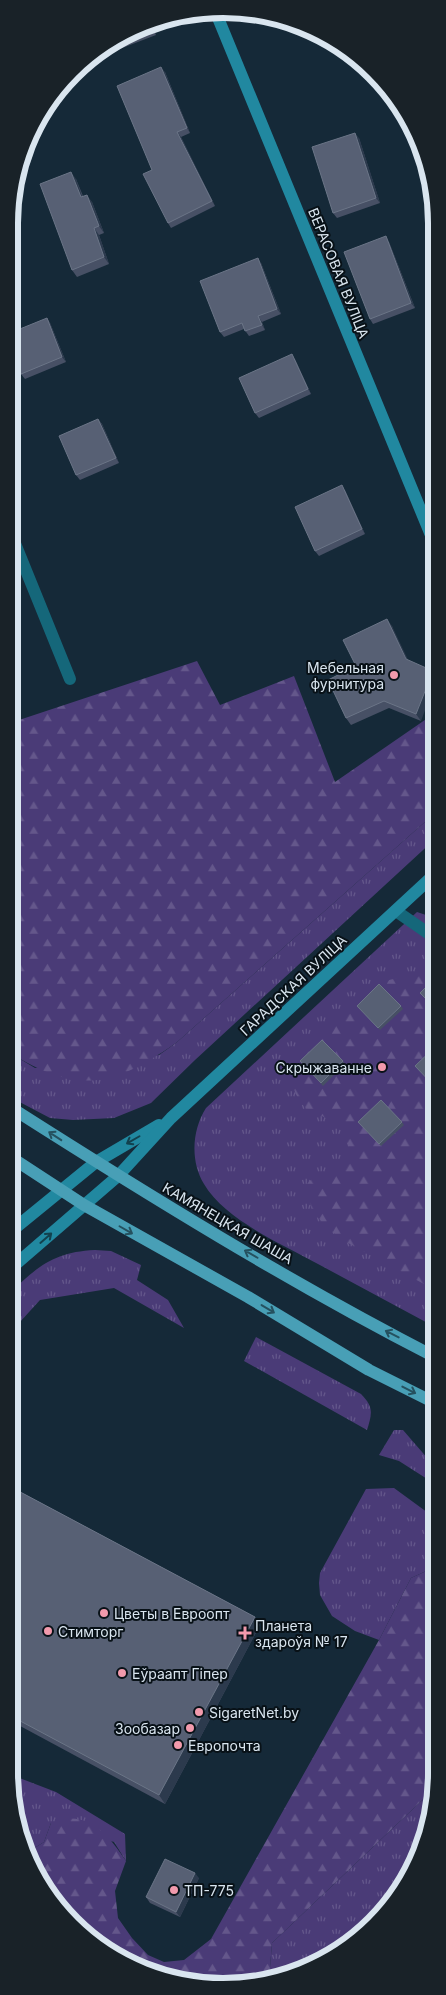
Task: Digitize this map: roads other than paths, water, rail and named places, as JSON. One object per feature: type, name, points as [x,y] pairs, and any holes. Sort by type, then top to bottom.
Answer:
[{"type":"main road","name":"ВЕРАСОВАЯ ВУЛІЦА","points":[[218,18],[428,528]]},
{"type":"main road","name":"ГАРАДСКАЯ ВУЛІЦА","points":[[18,1262],[118,1176],[171,1118],[428,881]]},
{"type":"main road","name":"КАМЯНЕЦКАЯ ШАША","points":[[18,1112],[118,1176],[379,1328],[428,1352]]},
{"type":"main road","name":"ГАРАДСКАЯ ВУЛІЦА","points":[[18,1225],[96,1162],[171,1118]]},
{"type":"main road","points":[[18,1161],[84,1206],[248,1297],[369,1370],[428,1400]]},
{"type":"street","points":[[18,551],[70,679]]},
{"type":"street","points":[[396,911],[428,933]]},
{"type":"place","name":"Мебельная фурнитура","points":[[394,675]]},
{"type":"place","name":"Скрыжаванне","points":[[382,1067]]},
{"type":"place","name":"Цветы в Евроопт","points":[[104,1613]]},
{"type":"place","name":"Стимторг","points":[[48,1631]]},
{"type":"place","name":"Планета здароўя № 17","points":[[245,1633]]},
{"type":"place","name":"Еўраапт Гіпер","points":[[122,1673]]},
{"type":"place","name":"SigaretNet.by","points":[[199,1712]]},
{"type":"place","name":"Зообазар","points":[[190,1728]]},
{"type":"place","name":"Европочта","points":[[178,1745]]},
{"type":"place","name":"ТП-775","points":[[174,1890]]}]
